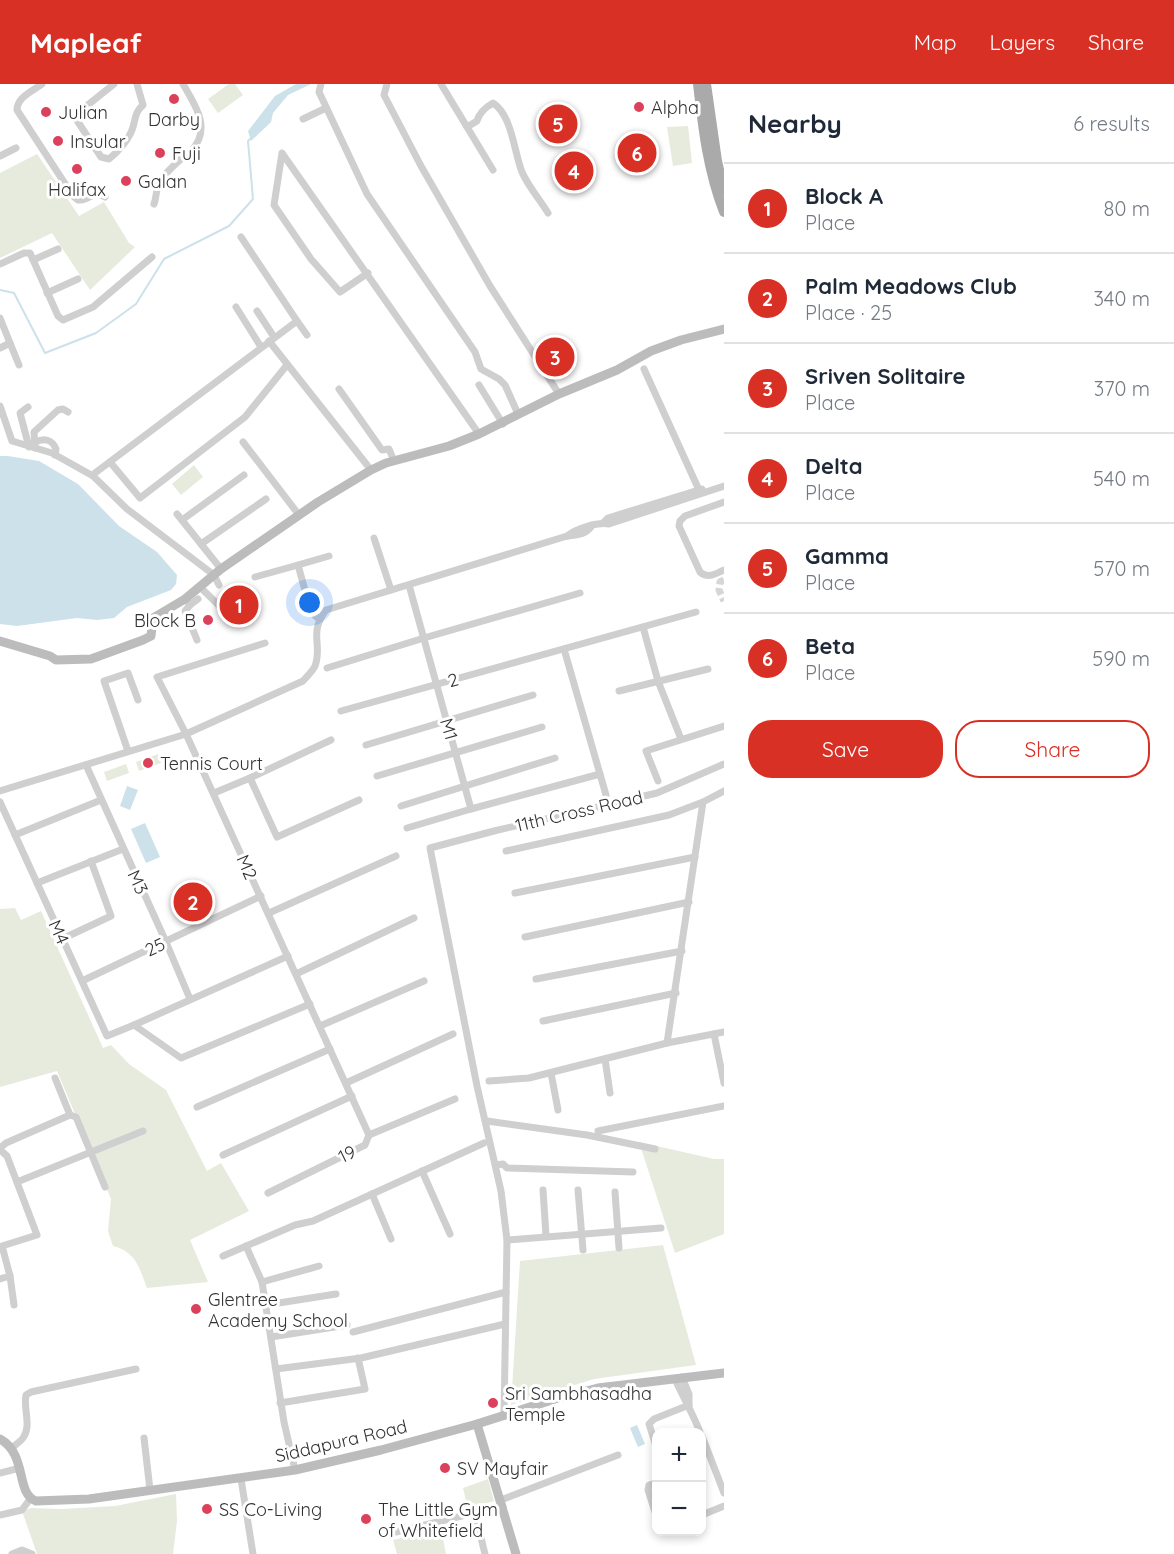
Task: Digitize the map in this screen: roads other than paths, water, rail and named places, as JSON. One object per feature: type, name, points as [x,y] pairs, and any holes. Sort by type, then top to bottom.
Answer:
[{"type":"main road","points":[[698,84],[709,164],[724,212]]},
{"type":"main road","points":[[706,84],[717,161],[724,191]]},
{"type":"street","points":[[42,84],[19,100],[17,110],[73,196],[78,200],[83,200],[94,193],[105,196]]},
{"type":"street","points":[[114,84],[79,112],[76,119],[101,157],[109,159],[133,130],[136,111],[143,105],[137,84]]},
{"type":"street","points":[[154,204],[160,182],[193,149],[203,125],[183,84]]},
{"type":"street","points":[[321,84],[319,92],[367,194],[475,352],[480,369],[499,379],[505,385],[518,414]]},
{"type":"street","points":[[387,84],[384,95],[421,166],[490,286],[559,394]]},
{"type":"street","points":[[441,84],[493,170]]},
{"type":"street","points":[[467,127],[477,121],[478,116],[493,103],[499,107],[505,118],[523,174],[548,213]]},
{"type":"street","points":[[303,119],[326,108]]},
{"type":"street","points":[[0,156],[16,148]]},
{"type":"street","points":[[368,273],[340,292],[311,259],[274,205],[282,153],[368,273],[479,434]]},
{"type":"street","points":[[241,237],[307,335]]},
{"type":"street","points":[[33,260],[58,249]]},
{"type":"street","points":[[0,264],[27,253],[30,254],[58,316],[63,320],[93,307],[152,257]]},
{"type":"street","points":[[48,293],[78,279]]},
{"type":"street","points":[[236,307],[261,347]]},
{"type":"street","points":[[257,311],[287,365],[371,470]]},
{"type":"street","points":[[0,318],[19,365]]},
{"type":"street","points":[[84,480],[297,321]]},
{"type":"street","points":[[0,642],[50,656],[56,660],[91,658],[150,636],[153,618],[196,596],[328,490],[394,461],[449,446],[503,424],[518,414],[617,370],[651,351],[681,340],[724,329]]},
{"type":"street","points":[[0,348],[10,344]]},
{"type":"street","points":[[110,462],[140,498],[245,417],[287,365]]},
{"type":"street","points":[[644,369],[698,494],[702,509]]},
{"type":"street","points":[[479,385],[503,424]]},
{"type":"street","points":[[339,389],[382,450],[390,450],[394,461]]},
{"type":"street","points":[[0,406],[12,441],[33,446],[94,474],[127,509],[218,578]]},
{"type":"street","points":[[28,407],[20,413],[33,446]]},
{"type":"street","points":[[33,446],[34,432],[58,410],[63,409],[68,412]]},
{"type":"street","points":[[33,446],[45,439],[49,440],[56,449],[55,455]]},
{"type":"street","points":[[243,442],[299,515]]},
{"type":"street","points":[[218,578],[201,544],[180,517],[244,475]]},
{"type":"street","points":[[0,791],[186,734],[303,681],[315,665],[316,628],[326,610],[567,536],[578,535],[603,523],[608,518],[698,494],[724,484]]},
{"type":"street","points":[[201,544],[266,499]]},
{"type":"street","points":[[724,502],[685,516],[680,520],[679,526],[700,572],[705,576],[710,576],[724,570]]},
{"type":"street","points":[[374,538],[391,590]]},
{"type":"street","points":[[255,577],[329,556]]},
{"type":"street","points":[[298,565],[311,612],[319,619]]},
{"type":"street","name":"M1","points":[[410,585],[471,809]]},
{"type":"street","points":[[327,668],[580,593]]},
{"type":"street","points":[[196,596],[237,623]]},
{"type":"street","points":[[196,596],[185,611],[197,640]]},
{"type":"street","name":"2","points":[[341,711],[696,612]]},
{"type":"street","points":[[643,627],[658,681],[681,739]]},
{"type":"street","name":"M2","points":[[265,643],[157,676],[214,793],[369,1135]]},
{"type":"street","points":[[564,649],[606,795]]},
{"type":"street","points":[[619,691],[708,669]]},
{"type":"street","points":[[128,751],[104,681],[128,673],[138,700]]},
{"type":"street","points":[[366,745],[533,694]]},
{"type":"street","points":[[658,781],[646,751],[724,726]]},
{"type":"street","points":[[377,776],[542,727]]},
{"type":"street","points":[[214,793],[331,740]]},
{"type":"street","points":[[401,806],[555,758]]},
{"type":"street","name":"11th Cross Road","points":[[487,1121],[477,1086],[430,848],[657,793],[724,764]]},
{"type":"street","name":"M3","points":[[86,765],[190,999]]},
{"type":"street","points":[[407,828],[600,774]]},
{"type":"street","points":[[249,778],[277,837],[359,800]]},
{"type":"street","points":[[506,851],[669,815],[724,791]]},
{"type":"street","points":[[15,835],[101,800]]},
{"type":"street","name":"M4","points":[[0,802],[107,1036],[134,1025]]},
{"type":"street","points":[[668,1043],[703,802]]},
{"type":"street","points":[[37,883],[123,849]]},
{"type":"street","points":[[268,914],[396,856]]},
{"type":"street","points":[[515,893],[695,856]]},
{"type":"street","points":[[62,939],[111,916],[92,861]]},
{"type":"street","name":"25","points":[[82,981],[261,896]]},
{"type":"street","points":[[525,937],[689,902]]},
{"type":"street","points":[[296,974],[414,918]]},
{"type":"street","points":[[536,979],[682,951]]},
{"type":"street","points":[[134,1025],[288,956]]},
{"type":"street","points":[[320,1026],[424,981]]},
{"type":"street","points":[[543,1021],[676,993]]},
{"type":"street","points":[[134,1025],[181,1058],[310,1004]]},
{"type":"street","points":[[489,1081],[530,1078],[668,1043],[724,1032]]},
{"type":"street","points":[[346,1083],[453,1034]]},
{"type":"street","points":[[714,1034],[724,1083]]},
{"type":"street","points":[[197,1107],[330,1049]]},
{"type":"street","points":[[605,1059],[610,1093]]},
{"type":"street","points":[[550,1073],[558,1110]]},
{"type":"street","points":[[55,1078],[70,1115]]},
{"type":"street","points":[[223,1155],[352,1096]]},
{"type":"street","name":"19","points":[[268,1193],[365,1145],[369,1135],[455,1099]]},
{"type":"street","points":[[598,1131],[724,1106]]},
{"type":"street","points":[[14,1305],[10,1276],[2,1246],[37,1234],[7,1156],[0,1149],[6,1143],[70,1115],[76,1117],[105,1187]]},
{"type":"street","points":[[504,1416],[507,1240],[487,1121],[587,1135],[655,1149]]},
{"type":"street","points":[[17,1182],[143,1131]]},
{"type":"street","points":[[223,1256],[296,1224],[312,1221],[484,1143]]},
{"type":"street","points":[[496,1164],[503,1164],[507,1168],[633,1172]]},
{"type":"street","points":[[497,1173],[505,1172],[507,1168]]},
{"type":"street","points":[[422,1171],[450,1234]]},
{"type":"street","points":[[543,1190],[546,1236]]},
{"type":"street","points":[[578,1190],[583,1250]]},
{"type":"street","points":[[615,1192],[619,1248]]},
{"type":"street","points":[[372,1194],[391,1239]]},
{"type":"street","points":[[507,1240],[661,1228]]},
{"type":"street","points":[[246,1246],[262,1282],[280,1403],[295,1470]]},
{"type":"street","points":[[262,1282],[319,1266]]},
{"type":"street","points":[[0,1279],[10,1276]]},
{"type":"street","points":[[353,1332],[506,1292]]},
{"type":"street","points":[[266,1305],[336,1293]]},
{"type":"street","points":[[276,1369],[358,1358],[505,1324]]},
{"type":"street","points":[[271,1337],[347,1325]]},
{"type":"street","points":[[280,1403],[365,1389],[358,1358]]},
{"type":"street","points":[[12,1448],[27,1431],[26,1395],[136,1369]]},
{"type":"street","name":"Siddapura Road","points":[[30,1498],[36,1501],[64,1501],[295,1470],[381,1450],[598,1388],[724,1373]]},
{"type":"street","points":[[679,1378],[689,1394],[689,1405],[699,1428]]},
{"type":"street","points":[[652,1432],[649,1424],[654,1419],[689,1405]]},
{"type":"street","points":[[477,1424],[516,1554]]},
{"type":"street","points":[[144,1438],[150,1490]]},
{"type":"street","points":[[0,1439],[12,1448],[20,1462],[26,1494],[30,1498],[22,1510],[0,1515]]},
{"type":"street","points":[[706,1447],[724,1493]]},
{"type":"street","points":[[396,1532],[475,1513],[618,1455]]},
{"type":"street","points":[[0,1473],[20,1468]]},
{"type":"street","points":[[241,1479],[253,1554]]},
{"type":"street","points":[[652,1484],[649,1485],[648,1490],[652,1501]]},
{"type":"street","points":[[706,1513],[724,1506]]},
{"type":"street","points":[[475,1513],[485,1554]]},
{"type":"street","points":[[12,1554],[22,1550],[32,1554]]},
{"type":"water","points":[[296,84],[311,84],[288,95],[273,113],[271,122],[251,141],[248,131],[275,96]]},
{"type":"water","points":[[0,456],[39,461],[78,484],[119,526],[157,552],[177,575],[176,584],[171,590],[127,607],[114,618],[97,620],[77,618],[17,626],[0,624]]},
{"type":"water","points":[[127,786],[138,790],[130,810],[120,806]]},
{"type":"water","points":[[145,823],[160,857],[146,863],[131,829]]},
{"type":"water","points":[[637,1425],[645,1444],[638,1447],[630,1428]]},
{"type":"waterway","points":[[0,290],[14,293],[45,353],[96,333],[136,304],[164,259],[229,226],[253,199],[248,141],[251,138]]},
{"type":"tunnel","points":[[724,580],[720,582],[719,590],[724,601]]},
{"type":"place","name":"Darby","points":[[174,99]]},
{"type":"place","name":"Alpha","points":[[639,107]]},
{"type":"place","name":"Julian","points":[[46,112]]},
{"type":"place","name":"Gamma","points":[[558,124]]},
{"type":"place","name":"Insular","points":[[58,141]]},
{"type":"place","name":"Fuji","points":[[160,153]]},
{"type":"place","name":"Beta","points":[[637,153]]},
{"type":"place","name":"Halifax","points":[[77,169]]},
{"type":"place","name":"Delta","points":[[574,171]]},
{"type":"place","name":"Galan","points":[[126,181]]},
{"type":"place","name":"Sriven Solitaire","points":[[555,357]]},
{"type":"place","name":"Block A","points":[[239,605]]},
{"type":"place","name":"Block B","points":[[208,620]]},
{"type":"place","name":"Tennis Court","points":[[148,763]]},
{"type":"place","name":"Palm Meadows Club","points":[[193,902]]},
{"type":"place","name":"Glentree Academy School","points":[[196,1309]]},
{"type":"place","name":"Sri Sambhasadha Temple","points":[[493,1403]]},
{"type":"place","name":"SV Mayfair","points":[[445,1468]]},
{"type":"place","name":"SS Co-Living","points":[[207,1509]]},
{"type":"place","name":"The Little Gym of Whitefield","points":[[366,1519]]}]
